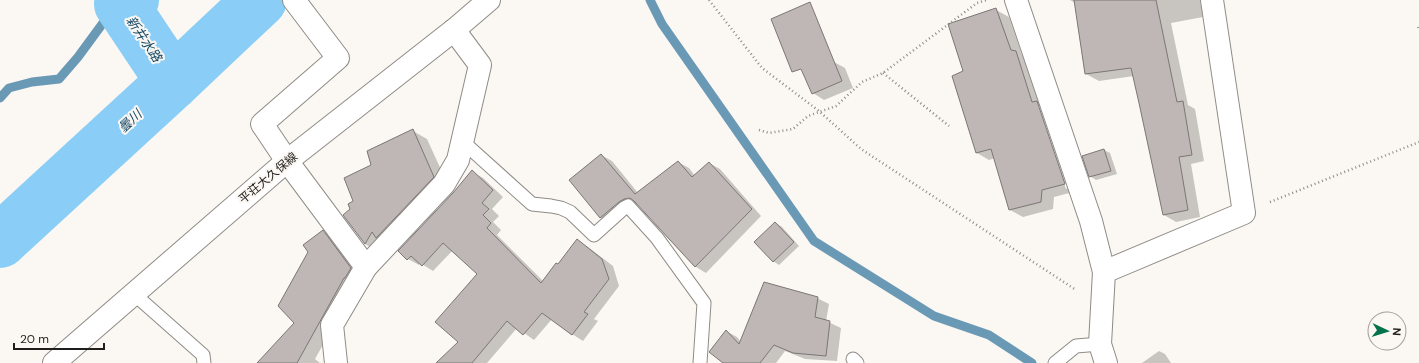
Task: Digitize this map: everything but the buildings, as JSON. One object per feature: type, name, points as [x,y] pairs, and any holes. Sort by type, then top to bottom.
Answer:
[{"type":"street","points":[[294,0],[338,58],[262,124],[287,161],[366,267]]},
{"type":"street","name":"平荘大久保線","points":[[54,363],[287,161],[454,30],[489,0]]},
{"type":"street","points":[[1016,0],[1091,222],[1104,272],[1102,306],[1103,354]]},
{"type":"street","points":[[1104,272],[1244,213],[1212,0]]},
{"type":"street","points":[[336,363],[332,325],[366,267],[444,184],[458,160],[480,65],[454,30]]},
{"type":"lane","points":[[462,142],[532,204],[561,208],[570,212],[594,236],[628,206],[656,238],[704,303],[700,363]]},
{"type":"lane","points":[[134,294],[203,355],[204,363]]},
{"type":"lane","points":[[1057,361],[1076,346],[1103,354]]},
{"type":"path","points":[[709,0],[762,68],[819,112],[861,149],[1102,306]]},
{"type":"path","points":[[759,130],[769,133],[794,129],[808,116],[836,106],[862,82],[883,73],[977,3],[987,0]]},
{"type":"path","points":[[883,73],[949,126]]},
{"type":"path","points":[[1244,213],[1419,142]]},
{"type":"waterway","name":"新井水路","points":[[132,0],[121,4],[173,82]]},
{"type":"waterway","name":"曇川","points":[[0,241],[260,0]]},
{"type":"waterway","points":[[650,0],[662,24],[814,241],[934,316],[989,335],[1032,363]]},
{"type":"waterway","points":[[0,98],[9,88],[32,82],[59,79],[78,57],[103,23],[121,4]]}]
